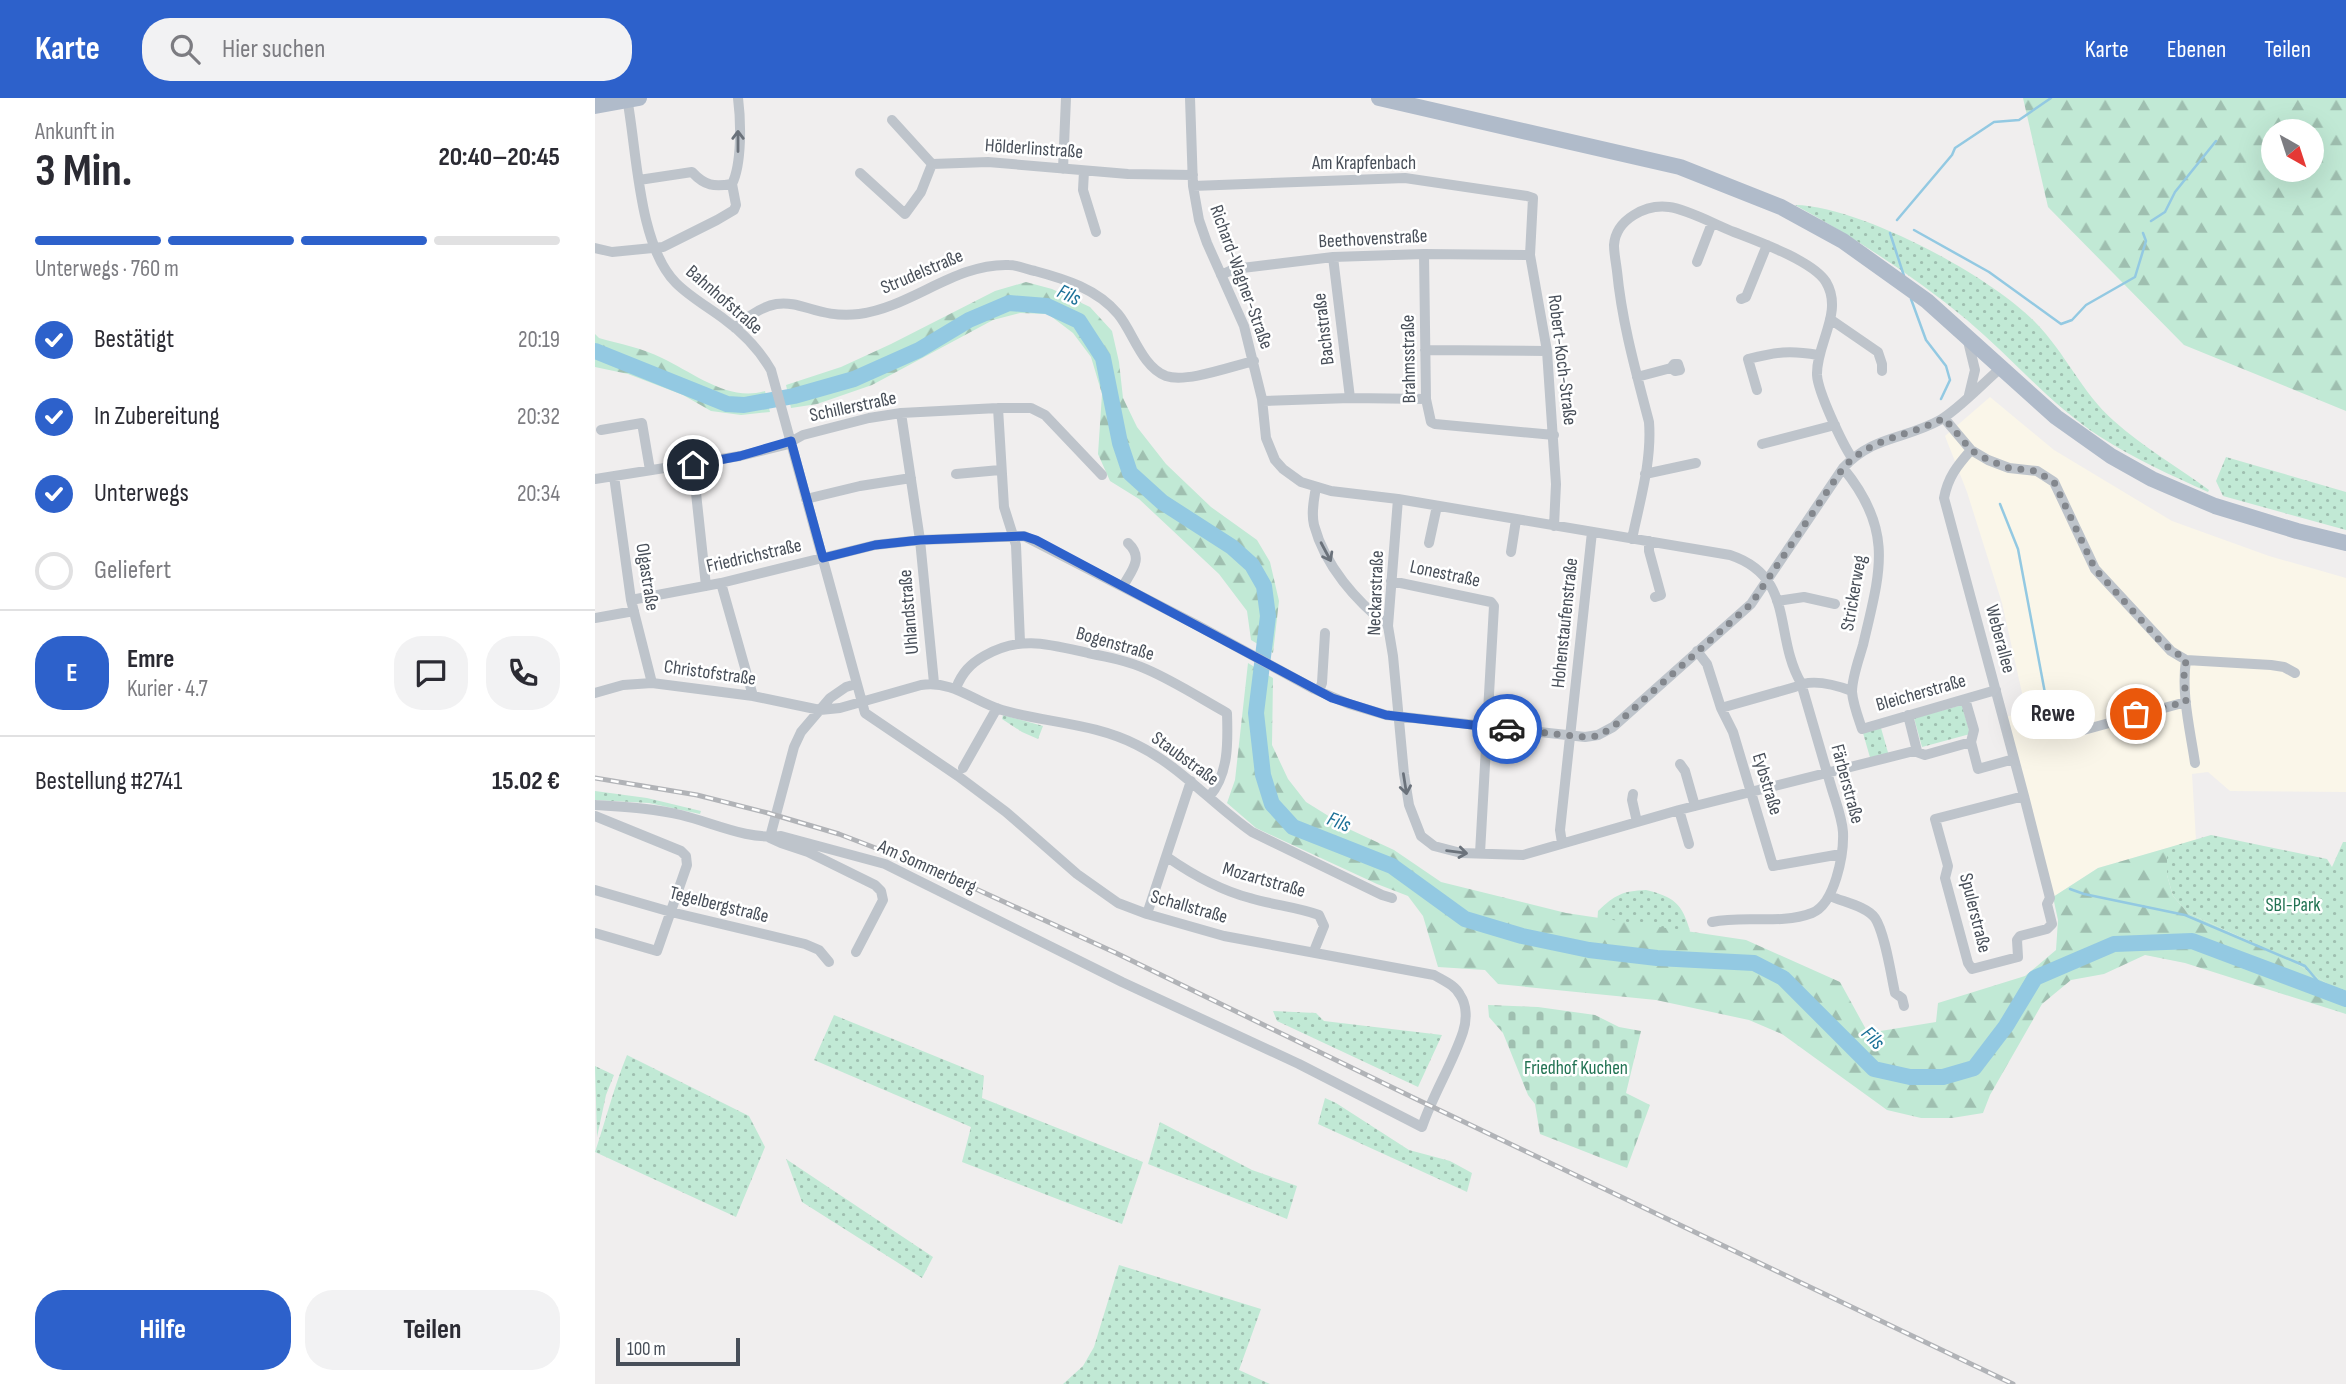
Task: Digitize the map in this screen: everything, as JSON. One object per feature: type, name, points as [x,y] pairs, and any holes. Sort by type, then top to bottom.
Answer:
[{"type":"main road","points":[[595,106],[631,98]]},
{"type":"main road","points":[[1379,98],[1681,167],[1781,207],[1843,241],[1912,291],[1965,334],[2065,424],[2111,456],[2153,479],[2215,506],[2346,543]]},
{"type":"street","name":"Bahnhofstraße","points":[[631,98],[639,180],[658,258],[675,282],[735,328],[765,361],[775,382],[860,702]]},
{"type":"street","points":[[595,248],[612,252],[670,245],[730,213],[736,205],[732,184],[737,176],[738,129],[741,120],[738,98]]},
{"type":"street","points":[[1063,169],[1066,98]]},
{"type":"street","name":"Richard-Wagner-Straße","points":[[1190,98],[1193,181],[1199,220],[1220,275],[1244,326],[1263,401],[1266,438],[1275,460],[1292,476],[1317,487],[1730,555],[1753,565],[1769,581]]},
{"type":"street","points":[[860,173],[905,214],[921,192],[932,164],[892,120]]},
{"type":"street","name":"Hölderlinstraße","points":[[932,164],[988,163],[1193,181]]},
{"type":"street","points":[[1084,171],[1083,190],[1096,232]]},
{"type":"street","points":[[639,180],[692,172],[705,184],[714,187],[732,184]]},
{"type":"street","name":"Am Krapfenbach","points":[[1193,181],[1405,178],[1533,198]]},
{"type":"street","name":"Robert-Koch-Straße","points":[[1533,198],[1529,255],[1547,351],[1556,484],[1554,526]]},
{"type":"street","points":[[1632,539],[1645,474],[1650,422],[1622,319],[1614,243],[1625,220],[1650,207],[1670,207],[1767,245],[1814,270],[1825,280],[1833,308],[1818,355],[1817,378],[1835,425],[1852,458]]},
{"type":"street","points":[[1697,262],[1712,223]]},
{"type":"street","points":[[1741,299],[1746,297],[1767,245]]},
{"type":"street","name":"Brahmsstraße","points":[[1424,254],[1426,399],[1431,422],[1435,425],[1554,435]]},
{"type":"street","name":"Beethovenstraße","points":[[1220,275],[1234,269],[1333,257],[1529,255]]},
{"type":"street","name":"Bachstraße","points":[[1333,257],[1350,398]]},
{"type":"street","name":"Strudelstraße","points":[[735,328],[759,309],[775,303],[783,302],[829,313],[858,314],[882,309],[976,268],[1010,265],[1068,280],[1105,301],[1125,324],[1144,356],[1154,368],[1166,376],[1185,378],[1254,361]]},
{"type":"street","points":[[1830,319],[1878,352],[1882,371]]},
{"type":"street","points":[[1965,334],[1975,370],[1969,395]]},
{"type":"street","points":[[1425,351],[1547,351]]},
{"type":"street","points":[[1757,390],[1748,359],[1794,351],[1818,355]]},
{"type":"street","points":[[2002,367],[1944,418],[1971,450],[2009,468],[2036,471],[2054,482],[2095,569],[2161,642],[2186,660],[2271,665],[2284,667],[2295,673]]},
{"type":"street","points":[[1637,377],[1671,368]]},
{"type":"street","points":[[1263,401],[1426,399]]},
{"type":"street","points":[[998,408],[1004,507],[1016,545],[1020,642]]},
{"type":"street","name":"Schillerstraße","points":[[595,479],[740,456],[803,435],[901,413],[998,408],[1031,408],[1045,415],[1102,475]]},
{"type":"street","name":"Uhlandstraße","points":[[901,413],[920,540],[934,683]]},
{"type":"street","name":"Friedrichstraße","points":[[631,600],[721,583],[875,545],[1014,536],[1036,540],[1319,691],[1361,708],[1386,715],[1585,737],[1606,732],[1751,604],[1852,458],[1881,440],[1926,427],[1944,418]]},
{"type":"street","points":[[601,430],[642,423],[650,470]]},
{"type":"street","points":[[1762,444],[1835,425]]},
{"type":"street","name":"Weberallee","points":[[1971,450],[1952,472],[1944,498],[2050,898],[2047,904],[2052,924],[2047,929],[2020,936],[2017,940],[2018,957]]},
{"type":"street","points":[[1645,474],[1696,463]]},
{"type":"street","points":[[693,465],[706,586]]},
{"type":"street","name":"Strickerweg","points":[[1843,468],[1860,489],[1874,517],[1880,564],[1852,691]]},
{"type":"street","points":[[955,474],[1000,470]]},
{"type":"street","name":"Olgastraße","points":[[614,476],[631,600],[652,683]]},
{"type":"street","points":[[806,499],[860,486],[911,478]]},
{"type":"street","points":[[1317,487],[1314,523],[1325,552],[1350,591],[1367,610],[1388,626]]},
{"type":"street","name":"Neckarstraße","points":[[1398,499],[1388,626],[1403,774],[1409,805],[1421,836],[1443,850],[1523,855],[1679,810],[1917,751],[1925,755],[1971,742]]},
{"type":"street","points":[[1429,543],[1437,506]]},
{"type":"street","points":[[1511,552],[1516,520]]},
{"type":"street","name":"Hohenstaufenstraße","points":[[1562,843],[1560,830],[1592,532]]},
{"type":"street","points":[[1649,541],[1649,551],[1661,595],[1655,597]]},
{"type":"street","points":[[1123,586],[1136,564],[1137,557],[1136,550],[1128,543]]},
{"type":"street","name":"Lonestraße","points":[[1391,581],[1492,602],[1495,610],[1480,853]]},
{"type":"street","name":"Färberstraße","points":[[1769,581],[1843,829],[1842,854],[1830,897]]},
{"type":"street","points":[[721,583],[753,696]]},
{"type":"street","points":[[1777,601],[1804,597],[1835,604]]},
{"type":"street","points":[[595,618],[634,611]]},
{"type":"street","points":[[1319,691],[1322,684],[1325,633]]},
{"type":"street","name":"Bogenstraße","points":[[956,688],[963,673],[975,661],[994,650],[1020,642],[1045,643],[1119,659],[1145,668],[1227,713],[1228,744],[1225,764],[1216,789],[1209,797]]},
{"type":"street","name":"Eybstraße","points":[[1697,651],[1707,664],[1721,708],[1733,732],[1773,866],[1842,854]]},
{"type":"street","points":[[2186,660],[2186,702],[2195,763]]},
{"type":"street","name":"Christofstraße","points":[[595,693],[623,685],[652,683],[753,696],[821,710]]},
{"type":"street","name":"Staubstraße","points":[[860,702],[934,683],[956,688],[997,708],[1111,734],[1156,755],[1252,832],[1392,898]]},
{"type":"street","name":"Bleicherstraße","points":[[1721,708],[1801,683],[1839,686],[1852,691],[1861,729],[1996,690]]},
{"type":"street","points":[[770,837],[794,747],[801,732],[810,718],[821,710],[830,698],[856,684]]},
{"type":"street","points":[[1965,699],[1974,730],[1971,742],[1978,769],[2014,759]]},
{"type":"street","points":[[821,710],[860,702]]},
{"type":"street","name":"Schallstraße","points":[[860,702],[869,717],[958,776],[1006,812],[1077,874],[1118,903],[1224,936],[1434,975],[1454,987],[1465,1006],[1463,1032],[1433,1096]]},
{"type":"street","points":[[2069,734],[2186,702]]},
{"type":"street","points":[[963,768],[997,708]]},
{"type":"street","points":[[1908,715],[1917,751]]},
{"type":"street","points":[[1679,764],[1685,771],[1695,806]]},
{"type":"street","points":[[1147,914],[1191,782]]},
{"type":"street","points":[[1633,794],[1637,822]]},
{"type":"street","name":"Spulerstraße","points":[[2018,957],[1972,969],[1968,963],[1945,878],[1948,866],[1935,819],[2024,796]]},
{"type":"street","name":"Am Sommerberg","points":[[595,805],[647,808],[744,834],[781,836],[885,864],[1122,982],[1299,1064],[1422,1127],[1433,1096]]},
{"type":"street","points":[[1679,810],[1689,844]]},
{"type":"street","points":[[595,816],[681,851],[686,856],[687,865],[657,951],[595,933]]},
{"type":"street","name":"Am Sommerberg","points":[[770,837],[781,844],[808,852],[875,885],[881,891],[883,900],[856,952]]},
{"type":"street","name":"Mozartstraße","points":[[1167,857],[1195,876],[1218,887],[1249,898],[1319,915],[1324,926],[1314,951]]},
{"type":"street","name":"Tegelbergstraße","points":[[595,890],[671,912],[805,944],[819,950],[829,962]]},
{"type":"street","points":[[1712,922],[1727,919],[1787,918],[1812,912],[1824,905],[1830,897],[1861,909],[1874,918],[1895,993],[1902,998],[1904,1006]]},
{"type":"shaded area","points":[[1990,397],[2054,450],[2172,521],[2269,556],[2346,578],[2346,792],[2230,791],[2208,772],[2192,774],[2196,840],[2098,868],[2053,897],[2006,717],[2026,711],[2002,603],[1967,492],[1945,436]]},
{"type":"green space","points":[[2023,98],[2346,98],[2346,411],[2184,345],[2048,207]]},
{"type":"green space","points":[[1795,205],[1822,208],[1887,230],[1922,246],[1987,284],[2035,322],[2092,398],[2114,421],[2209,490],[2208,492],[2139,459],[2099,436],[2064,410],[1984,335],[1926,288],[1884,258]]},
{"type":"green space","points":[[1026,282],[1052,289],[1090,307],[1112,331],[1123,398],[1137,427],[1166,464],[1211,507],[1257,540],[1270,562],[1279,601],[1273,653],[1251,640],[1247,611],[1219,574],[1139,499],[1110,481],[1098,454],[1102,394],[1091,357],[1073,333],[1048,314],[1020,313],[993,320],[872,385],[817,404],[791,408],[786,385],[841,367],[995,291]]},
{"type":"green space","points":[[595,334],[599,338],[654,355],[725,389],[738,393],[765,391],[770,412],[741,415],[711,411],[683,395],[628,374],[595,367]]},
{"type":"green space","points":[[2226,457],[2346,492],[2346,530],[2223,496],[2216,481]]},
{"type":"green space","points":[[1248,663],[1273,678],[1272,745],[1288,779],[1306,802],[1351,830],[1394,850],[1441,882],[1566,913],[1746,940],[1840,982],[1868,1033],[1936,1022],[1938,1003],[2025,976],[2056,950],[2058,920],[2053,897],[2098,868],[2167,848],[2167,875],[2173,896],[2188,913],[2291,960],[2346,996],[2346,1014],[2185,963],[2145,955],[2104,974],[2071,980],[2042,1004],[1990,1095],[1983,1113],[1952,1118],[1921,1118],[1887,1110],[1782,1034],[1749,1020],[1656,1000],[1498,984],[1485,970],[1438,967],[1423,916],[1408,896],[1256,828],[1227,803],[1235,780]]},
{"type":"green space","points":[[1962,705],[1970,734],[1922,747],[1914,718]]},
{"type":"green space","points":[[1003,715],[1043,726],[1038,739],[1002,719]]},
{"type":"green space","points":[[1881,728],[1889,756],[1871,761],[1863,733]]},
{"type":"green space","points":[[595,791],[647,798],[701,811],[700,814],[649,803],[595,800]]},
{"type":"green space","name":"SBI-Park","points":[[2211,835],[2327,859],[2332,867],[2343,842],[2346,842],[2346,996],[2291,960],[2188,913],[2173,896],[2167,875],[2167,848]]},
{"type":"green space","points":[[1646,890],[1664,895],[1684,914],[1690,931],[1678,956],[1596,940],[1598,911],[1619,895]]},
{"type":"green space","name":"Friedhof Kuchen","points":[[1488,1005],[1538,1007],[1595,1015],[1619,1027],[1641,1031],[1626,1093],[1650,1105],[1627,1168],[1540,1134],[1535,1104],[1528,1095],[1503,1033],[1489,1017]]},
{"type":"green space","points":[[1273,1011],[1316,1013],[1324,1021],[1442,1035],[1418,1087],[1277,1021]]},
{"type":"green space","points":[[834,1015],[984,1076],[982,1098],[1143,1162],[1122,1224],[962,1162],[971,1127],[814,1060]]},
{"type":"green space","points":[[627,1055],[749,1116],[765,1147],[736,1217],[595,1152]]},
{"type":"green space","points":[[595,1066],[614,1075],[606,1095],[597,1137]]},
{"type":"green space","points":[[1325,1098],[1409,1150],[1450,1161],[1472,1173],[1467,1192],[1318,1124]]},
{"type":"green space","points":[[1160,1122],[1252,1170],[1297,1186],[1287,1219],[1148,1164]]},
{"type":"green space","points":[[786,1159],[933,1257],[922,1278],[802,1202]]},
{"type":"green space","points":[[1119,1265],[1261,1309],[1239,1370],[1270,1384],[1063,1384],[1083,1366],[1094,1347]]},
{"type":"waterway","points":[[1897,220],[1955,148],[1994,122],[2019,120],[2051,98]]},
{"type":"waterway","points":[[2151,221],[2165,212],[2175,192],[2216,141]]},
{"type":"waterway","points":[[1914,230],[1989,272],[2061,324],[2072,320],[2086,305],[2135,277],[2146,241],[2143,233]]},
{"type":"waterway","points":[[1890,233],[1904,276]]},
{"type":"waterway","points":[[1911,299],[1926,340],[1946,366],[1950,380],[1941,399]]},
{"type":"waterway","name":"Fils","points":[[595,351],[727,404],[744,405],[794,396],[854,379],[919,350],[969,320],[1009,303],[1047,306],[1079,321],[1103,358],[1120,443],[1130,473],[1162,502],[1232,547],[1252,565],[1264,586],[1268,616],[1256,713],[1263,775],[1272,804],[1293,827],[1392,866],[1465,919],[1522,936],[1589,950],[1657,958],[1754,963],[1783,978],[1874,1069],[1910,1077],[1943,1077],[1974,1068],[2006,1026],[2035,978],[2114,944],[2192,941],[2346,999]]},
{"type":"waterway","points":[[2000,504],[2018,549],[2051,725]]},
{"type":"waterway","points":[[2070,889],[2185,915],[2305,966],[2326,991]]},
{"type":"railway","points":[[595,778],[697,795],[768,813],[839,834],[941,873],[1116,953],[2013,1384]]},
{"type":"way so far","points":[[1507,729],[1585,737],[1606,732],[1751,604],[1852,458],[1881,440],[1926,427],[1944,418],[1971,450],[1988,460],[2009,468],[2036,471],[2054,482],[2095,569],[2161,642],[2186,660],[2186,702],[2136,714]]},
{"type":"place","name":"Rewe","points":[[2136,714]]},
{"type":"route","points":[[693,465],[785,445],[791,441],[823,558],[875,545],[920,540],[1024,536],[1332,698],[1386,715],[1507,729]]}]
